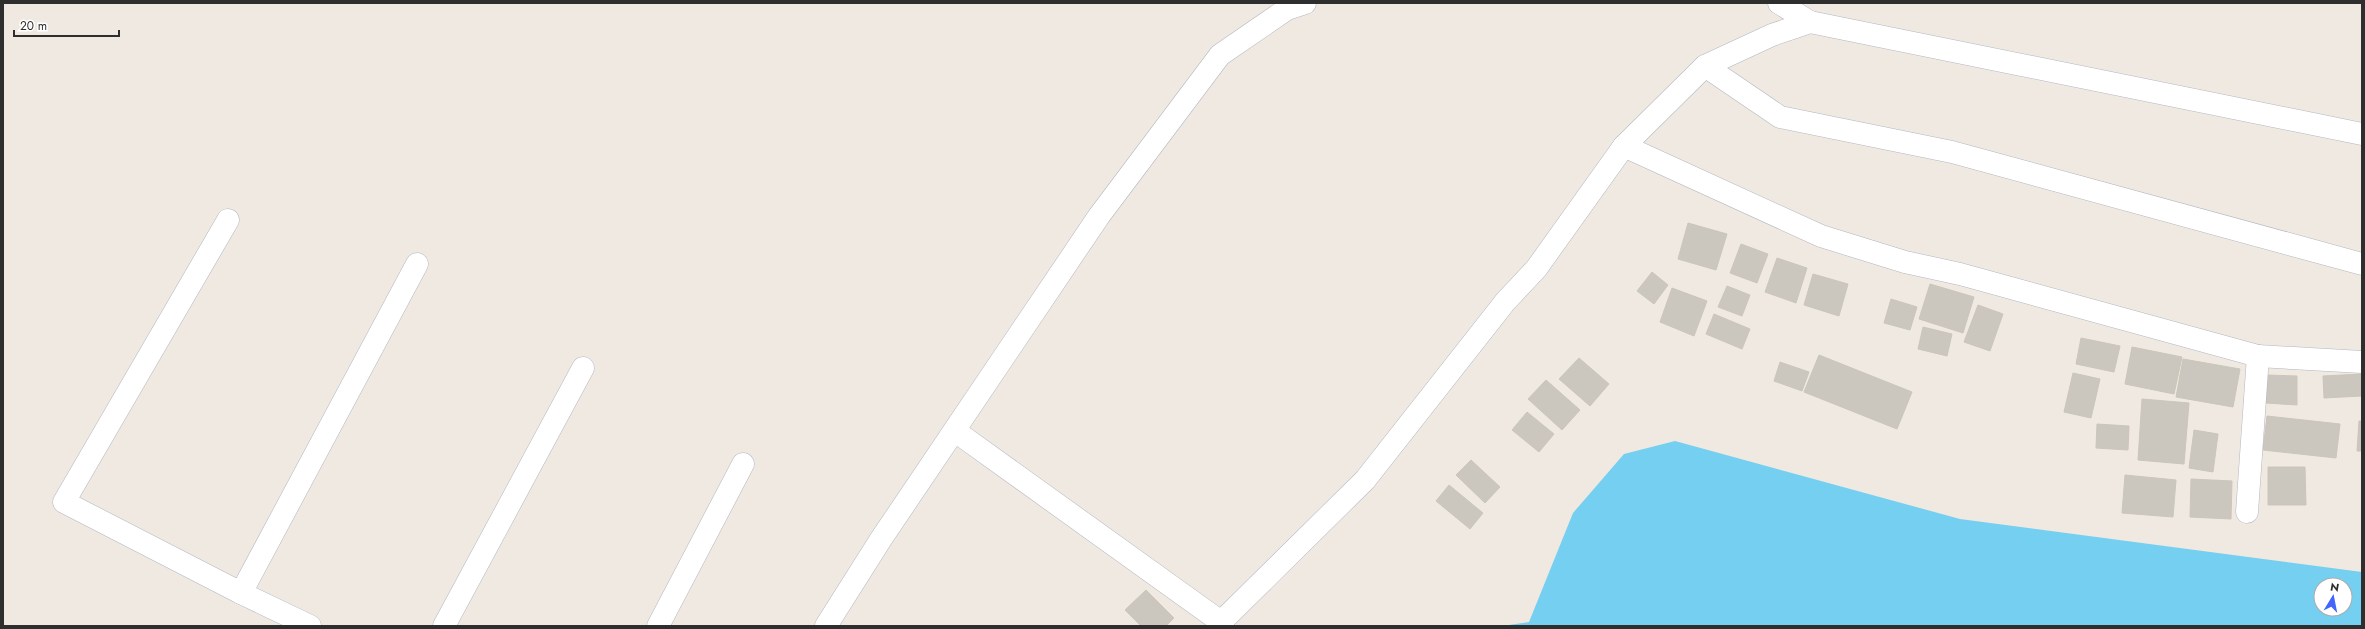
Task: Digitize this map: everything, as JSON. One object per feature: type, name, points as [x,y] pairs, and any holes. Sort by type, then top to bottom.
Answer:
[{"type":"street","points":[[826,626],[881,539],[1099,216],[1220,55],[1287,9],[1305,3]]},
{"type":"street","points":[[1779,3],[1810,22],[2362,134]]},
{"type":"street","points":[[955,431],[1219,624],[1365,480],[1505,302],[1536,269],[1624,146],[1705,66],[1772,35],[1810,22]]},
{"type":"street","points":[[1705,66],[1780,117],[1952,152],[2362,264]]},
{"type":"street","points":[[1624,146],[1821,236],[1905,262],[1960,274],[2258,356],[2362,362]]},
{"type":"street","points":[[228,220],[64,502],[310,626]]},
{"type":"street","points":[[241,592],[417,264]]},
{"type":"street","points":[[2248,512],[2258,356]]},
{"type":"street","points":[[444,626],[583,368]]},
{"type":"street","points":[[658,626],[743,464]]},
{"type":"water","points":[[1675,441],[1960,519],[2362,572],[2362,626],[1502,626],[1529,622],[1573,513],[1624,454]]},
{"type":"building","points":[[1688,223],[1727,234],[1716,270],[1678,259]]},
{"type":"building","points":[[1741,244],[1768,254],[1757,283],[1730,273]]},
{"type":"building","points":[[1777,258],[1807,268],[1796,303],[1765,292]]},
{"type":"building","points":[[1652,272],[1668,285],[1654,304],[1637,291]]},
{"type":"building","points":[[1813,274],[1848,284],[1839,316],[1804,305]]},
{"type":"building","points":[[1930,284],[1974,297],[1963,333],[1919,319]]},
{"type":"building","points":[[1727,286],[1750,295],[1742,316],[1718,307]]},
{"type":"building","points":[[1672,288],[1707,301],[1694,336],[1660,322]]},
{"type":"building","points":[[1891,299],[1917,307],[1910,330],[1884,323]]},
{"type":"building","points":[[1978,305],[2003,314],[1990,351],[1964,342]]},
{"type":"building","points":[[1714,314],[1750,329],[1742,349],[1706,334]]},
{"type":"building","points":[[1923,327],[1952,334],[1947,356],[1918,349]]},
{"type":"building","points":[[2081,338],[2120,346],[2114,372],[2076,364]]},
{"type":"building","points":[[2132,347],[2182,357],[2174,394],[2125,384]]},
{"type":"building","points":[[1819,355],[1912,392],[1897,429],[1804,392]]},
{"type":"building","points":[[1579,358],[1609,384],[1590,406],[1559,379]]},
{"type":"building","points":[[2183,359],[2240,369],[2233,407],[2176,397]]},
{"type":"building","points":[[1780,362],[1809,372],[1802,391],[1774,381]]},
{"type":"building","points":[[2073,373],[2100,379],[2091,418],[2064,412]]},
{"type":"building","points":[[2362,374],[2362,396],[2324,398],[2323,376]]},
{"type":"building","points":[[2267,375],[2297,376],[2297,405],[2266,403]]},
{"type":"building","points":[[1546,380],[1580,410],[1562,430],[1528,399]]},
{"type":"building","points":[[2142,399],[2189,403],[2184,464],[2138,460]]},
{"type":"building","points":[[1527,412],[1554,434],[1539,452],[1512,430]]},
{"type":"building","points":[[2267,416],[2340,424],[2336,458],[2263,450]]},
{"type":"building","points":[[2359,421],[2362,421],[2362,451],[2357,451]]},
{"type":"building","points":[[2097,424],[2129,426],[2128,450],[2096,448]]},
{"type":"building","points":[[2194,430],[2218,434],[2213,472],[2189,468]]},
{"type":"building","points":[[1471,460],[1500,487],[1485,503],[1456,475]]},
{"type":"building","points":[[2268,467],[2305,467],[2306,505],[2268,505]]},
{"type":"building","points":[[2125,475],[2176,480],[2173,517],[2122,513]]},
{"type":"building","points":[[2191,479],[2232,481],[2231,519],[2190,517]]},
{"type":"building","points":[[1449,485],[1483,513],[1470,529],[1436,501]]},
{"type":"building","points":[[1146,590],[1174,618],[1166,626],[1141,626],[1125,610]]}]
